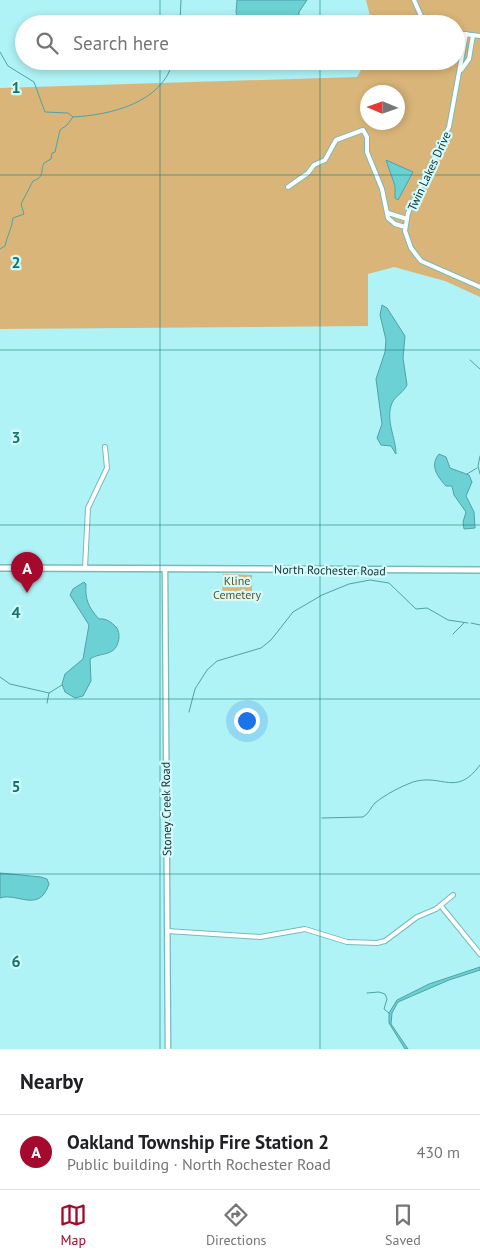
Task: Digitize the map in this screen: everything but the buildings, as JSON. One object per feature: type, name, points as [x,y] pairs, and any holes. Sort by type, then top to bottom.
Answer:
[{"type":"main road","name":"North Rochester Road","points":[[0,568],[480,570]]},
{"type":"street","points":[[414,0],[421,15]]},
{"type":"street","points":[[466,34],[480,36]]},
{"type":"street","name":"Twin Lakes Drive","points":[[465,40],[466,34]]},
{"type":"street","name":"Twin Lakes Drive","points":[[465,64],[469,59],[474,35]]},
{"type":"street","name":"Twin Lakes Drive","points":[[460,71],[446,138],[406,219],[405,227],[408,242],[421,261],[480,288]]},
{"type":"street","points":[[288,187],[308,173],[314,165],[325,160],[336,140],[363,130],[367,137],[367,152],[380,179],[389,221],[405,227]]},
{"type":"street","points":[[388,214],[406,219]]},
{"type":"street","points":[[85,568],[88,508],[107,468],[105,447]]},
{"type":"street","name":"Stoney Creek Road","points":[[165,569],[168,1049]]},
{"type":"street","points":[[167,931],[260,937],[305,929],[346,942],[366,944],[385,941],[410,922],[441,906],[453,895]]},
{"type":"street","points":[[441,906],[480,954]]},
{"type":"green space","points":[[366,0],[480,0],[480,297],[445,281],[394,267],[368,274],[368,326],[0,329],[0,88],[357,77],[361,70],[465,70],[465,15],[370,15]]},
{"type":"green space","name":"Kline Cemetery","points":[[223,574],[252,575],[252,600],[222,599]]},
{"type":"water","points":[[237,0],[307,0],[299,15],[237,15]]},
{"type":"water","points":[[386,160],[413,172],[398,200],[395,198],[395,186]]},
{"type":"water","points":[[382,305],[387,308],[405,336],[403,358],[407,385],[394,400],[390,409],[390,422],[396,454],[391,446],[381,445],[377,438],[382,424],[376,379],[385,352],[386,340],[380,315]]},
{"type":"water","points":[[439,454],[446,457],[450,468],[469,475],[472,482],[466,496],[474,512],[475,528],[464,529],[463,522],[466,512],[454,495],[452,486],[446,486],[436,471],[435,463]]},
{"type":"water","points":[[84,582],[86,584],[88,603],[92,611],[99,619],[104,619],[116,627],[119,638],[115,649],[90,659],[91,681],[83,696],[75,698],[65,692],[62,684],[65,674],[83,659],[89,625],[70,595],[73,589]]},
{"type":"water","points":[[0,873],[41,877],[47,879],[49,884],[45,893],[40,898],[34,900],[0,898]]},
{"type":"water","points":[[480,967],[480,970],[449,980],[398,1002],[392,1013],[391,1024],[408,1049],[405,1049],[389,1023],[389,1013],[397,1000],[429,984]]},
{"type":"waterway","points":[[180,15],[181,0]]},
{"type":"waterway","points":[[0,52],[8,66],[34,82],[45,112],[68,113],[73,117],[103,113],[133,104],[147,97],[158,87],[169,70]]},
{"type":"waterway","points":[[0,249],[5,246],[13,218],[24,214],[21,204],[33,181],[41,176],[44,163],[51,159],[52,153],[55,152],[60,130],[73,117]]},
{"type":"waterway","points":[[470,360],[480,369]]},
{"type":"waterway","points":[[480,456],[478,466],[480,474]]},
{"type":"waterway","points":[[467,474],[477,468]]},
{"type":"waterway","points":[[189,712],[195,689],[207,670],[217,661],[261,648],[271,640],[293,612],[322,595],[349,584],[370,580],[389,583],[416,609],[427,608],[448,620],[468,623]]},
{"type":"waterway","points":[[453,634],[464,623]]},
{"type":"waterway","points":[[471,623],[480,625]]},
{"type":"waterway","points":[[0,677],[10,684],[49,693]]},
{"type":"waterway","points":[[47,703],[49,693],[62,685]]},
{"type":"waterway","points":[[322,818],[363,817],[375,803],[403,786],[423,780],[456,783],[471,775],[480,765]]},
{"type":"waterway","points":[[367,993],[379,992],[385,994],[387,999],[384,1009],[389,1013]]},
{"type":"place","name":"Oakland Township Fire Station 2","points":[[27,593]]}]
